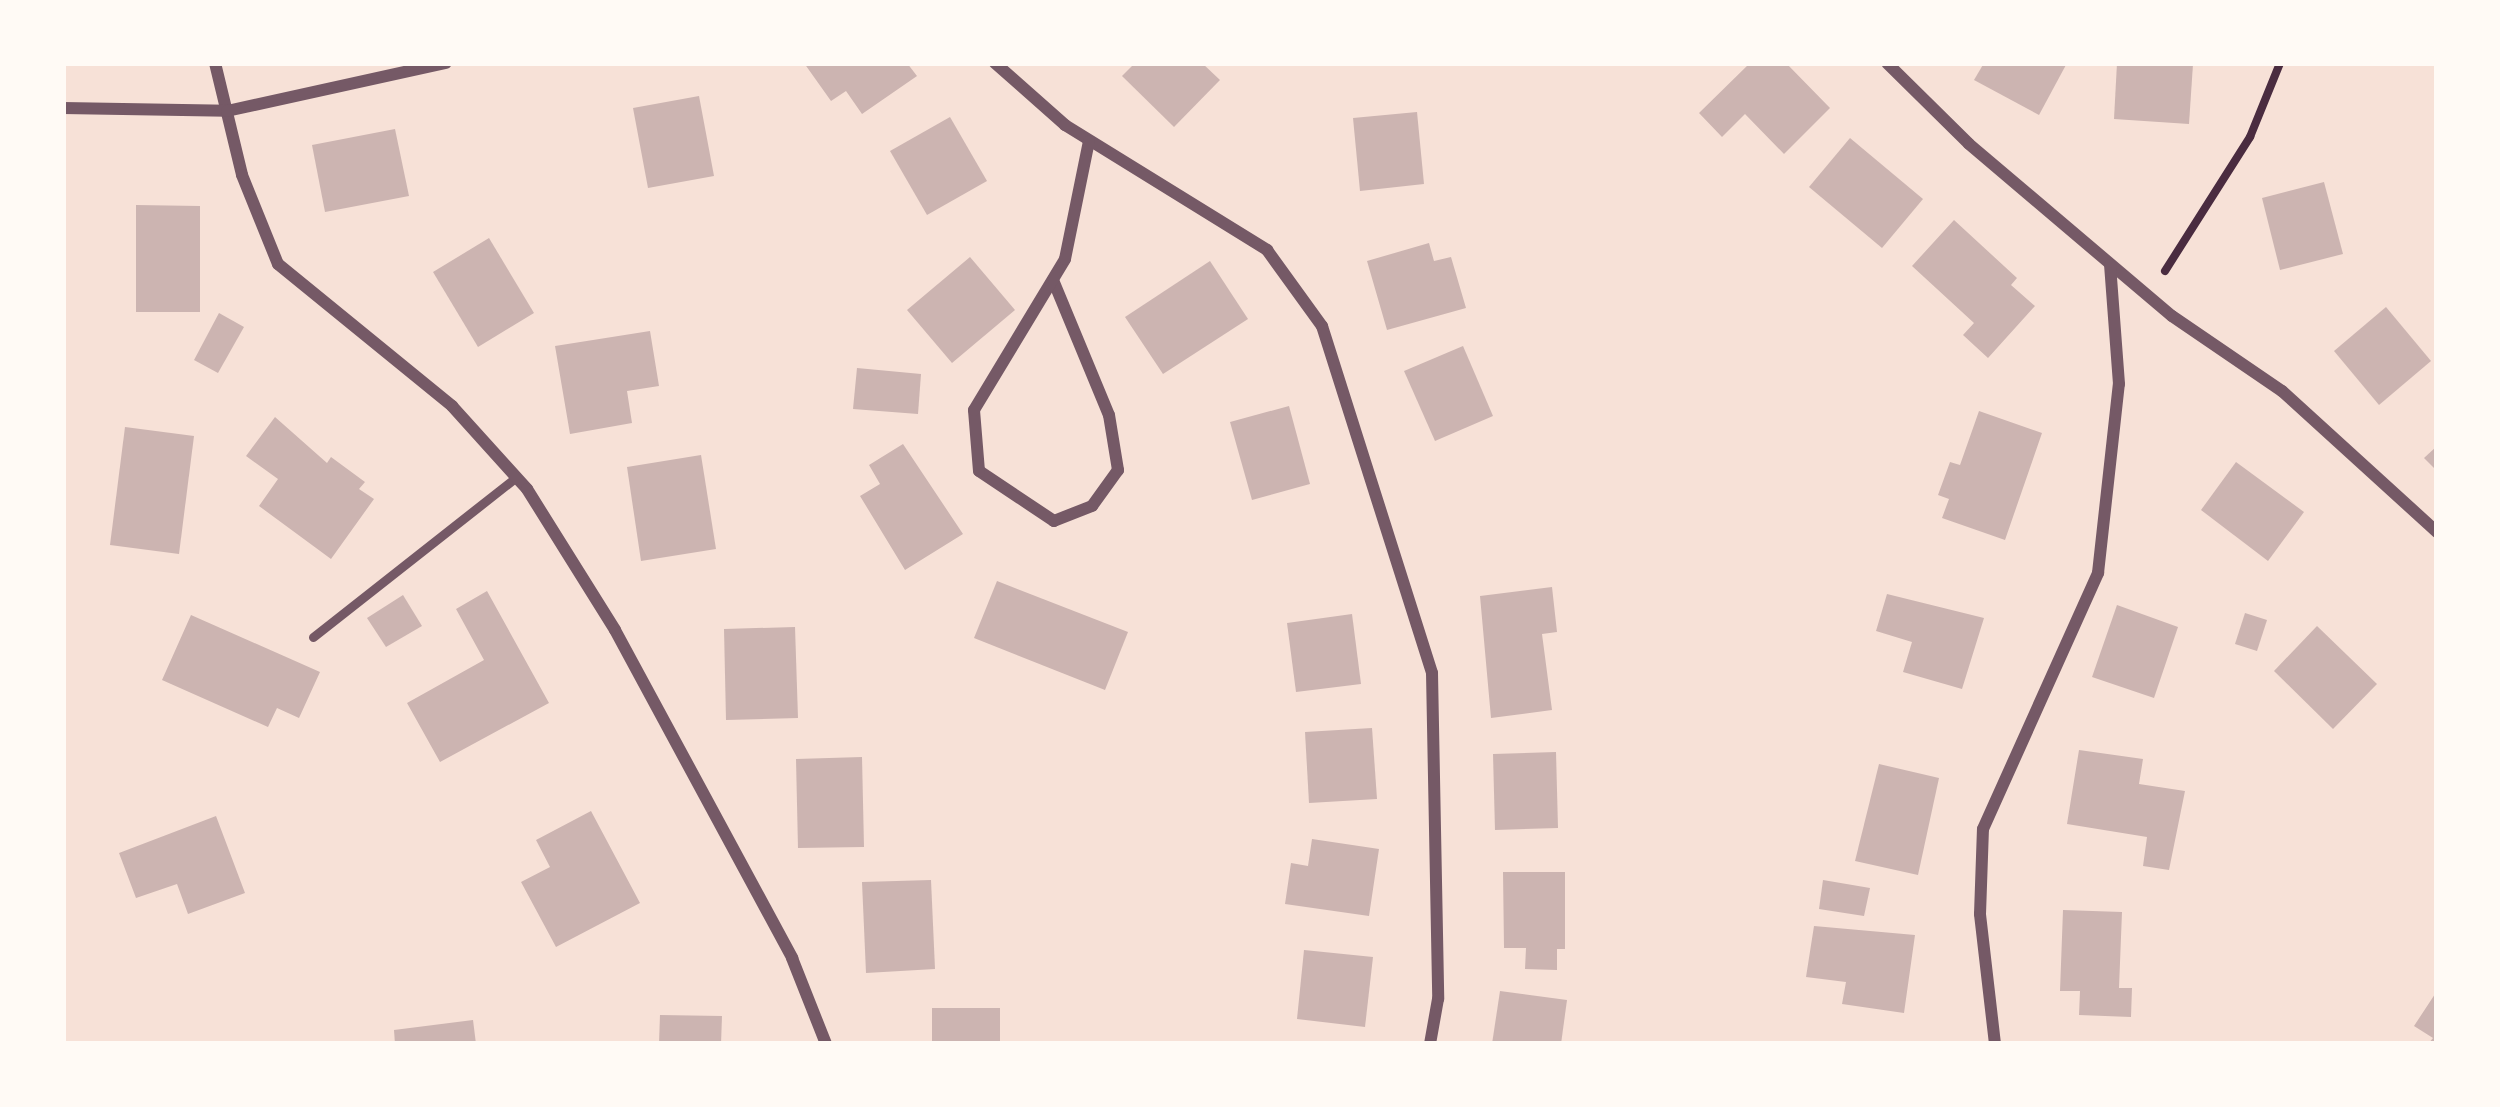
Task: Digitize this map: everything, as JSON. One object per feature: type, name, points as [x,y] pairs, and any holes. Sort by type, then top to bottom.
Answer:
[{"type":"street","points":[[215,63],[242,175],[278,264],[452,406],[516,477],[615,630],[792,958],[826,1044]]},
{"type":"street","points":[[63,109],[226,111],[446,63]]},
{"type":"street","points":[[995,63],[1089,141],[1267,250],[1322,326],[1432,673],[1438,998],[1430,1044]]},
{"type":"street","points":[[1887,63],[2110,265],[2282,391],[2437,532]]},
{"type":"street","points":[[1053,280],[1109,416],[1118,470],[1092,506],[1054,521],[979,471],[974,410],[1053,280],[1080,205],[1089,141]]},
{"type":"street","points":[[1995,1044],[1980,914],[1983,829],[2098,573],[2119,384],[2110,265]]},
{"type":"lane","points":[[313,637],[516,477]]},
{"type":"path","points":[[2147,296],[2250,137],[2280,63]]},
{"type":"building","points":[[804,63],[907,63],[917,76],[862,114],[846,91],[831,101]]},
{"type":"building","points":[[1135,63],[1202,63],[1220,80],[1174,127],[1122,76]]},
{"type":"building","points":[[1750,63],[1786,63],[1830,108],[1784,154],[1745,114],[1722,137],[1699,113]]},
{"type":"building","points":[[1984,63],[2067,63],[2039,115],[1974,80]]},
{"type":"building","points":[[2117,63],[2193,64],[2189,124],[2114,119]]},
{"type":"building","points":[[699,96],[714,176],[648,188],[633,108]]},
{"type":"building","points":[[1417,112],[1424,184],[1360,191],[1353,118]]},
{"type":"building","points":[[950,117],[987,181],[927,215],[890,151]]},
{"type":"building","points":[[395,129],[409,196],[325,212],[312,145]]},
{"type":"building","points":[[1850,138],[1923,199],[1882,248],[1809,187]]},
{"type":"building","points":[[2324,182],[2343,254],[2280,270],[2262,198]]},
{"type":"building","points":[[136,205],[200,206],[200,312],[136,312]]},
{"type":"building","points":[[1954,220],[2017,278],[2011,285],[2035,306],[1988,358],[1963,335],[1974,323],[1912,266]]},
{"type":"building","points":[[489,238],[534,313],[478,347],[433,272]]},
{"type":"building","points":[[1429,243],[1434,261],[1451,257],[1466,308],[1387,330],[1367,261]]},
{"type":"building","points":[[970,257],[1015,310],[952,363],[907,310]]},
{"type":"building","points":[[1210,261],[1248,319],[1163,374],[1125,317]]},
{"type":"building","points":[[2386,307],[2431,361],[2379,405],[2334,351]]},
{"type":"building","points":[[219,313],[244,327],[218,373],[194,360]]},
{"type":"building","points":[[650,331],[659,386],[627,391],[632,423],[570,434],[555,346]]},
{"type":"building","points":[[1463,346],[1493,416],[1435,441],[1404,371]]},
{"type":"building","points":[[857,368],[921,374],[918,414],[853,409]]},
{"type":"building","points":[[1289,406],[1310,484],[1252,500],[1230,422]]},
{"type":"building","points":[[1979,411],[2042,433],[2005,540],[1942,518],[1949,499],[1938,495],[1950,462],[1960,465]]},
{"type":"building","points":[[275,417],[327,463],[331,457],[365,482],[359,489],[374,499],[331,559],[259,506],[278,479],[246,456]]},
{"type":"building","points":[[125,427],[194,436],[179,554],[110,545]]},
{"type":"building","points":[[903,444],[963,534],[905,570],[860,496],[880,484],[869,465]]},
{"type":"building","points":[[2437,446],[2437,471],[2424,458]]},
{"type":"building","points":[[701,455],[716,549],[641,561],[627,467]]},
{"type":"building","points":[[2236,462],[2304,512],[2268,561],[2201,510]]},
{"type":"building","points":[[997,581],[1128,632],[1105,690],[974,638]]},
{"type":"building","points":[[1552,587],[1557,632],[1542,634],[1552,710],[1491,718],[1480,596]]},
{"type":"building","points":[[487,591],[549,703],[440,762],[407,703],[484,660],[456,609]]},
{"type":"building","points":[[1887,594],[1984,618],[1962,689],[1903,672],[1912,642],[1876,631]]},
{"type":"building","points":[[403,595],[422,626],[386,647],[367,618]]},
{"type":"building","points":[[2117,605],[2178,627],[2154,698],[2092,677]]},
{"type":"building","points":[[2245,613],[2267,620],[2257,651],[2235,644]]},
{"type":"building","points":[[1352,614],[1361,684],[1296,692],[1287,623]]},
{"type":"building","points":[[191,615],[320,672],[299,718],[277,708],[268,727],[162,680]]},
{"type":"building","points":[[2317,626],[2377,684],[2333,729],[2274,671]]},
{"type":"building","points":[[795,627],[798,718],[726,720],[724,629]]},
{"type":"building","points":[[1372,728],[1377,799],[1309,803],[1305,732]]},
{"type":"building","points":[[2079,750],[2143,759],[2139,784],[2185,791],[2169,870],[2143,866],[2147,837],[2067,824]]},
{"type":"building","points":[[1556,752],[1558,828],[1495,830],[1493,754]]},
{"type":"building","points":[[862,757],[864,847],[798,848],[796,759]]},
{"type":"building","points":[[1879,764],[1939,778],[1918,875],[1855,861]]},
{"type":"building","points":[[591,811],[640,903],[556,947],[521,882],[550,867],[536,840]]},
{"type":"building","points":[[216,816],[245,893],[188,914],[177,884],[136,898],[119,853]]},
{"type":"building","points":[[1312,839],[1379,849],[1369,916],[1285,904],[1291,863],[1308,866]]},
{"type":"building","points":[[1503,872],[1565,872],[1565,949],[1557,949],[1557,970],[1525,969],[1526,948],[1504,948]]},
{"type":"building","points":[[931,880],[935,969],[866,973],[862,882]]},
{"type":"building","points":[[1823,880],[1870,888],[1864,916],[1819,909]]},
{"type":"building","points":[[2063,910],[2122,912],[2119,988],[2132,988],[2131,1017],[2079,1015],[2080,991],[2060,991]]},
{"type":"building","points":[[1814,926],[1915,935],[1904,1013],[1842,1004],[1846,982],[1806,977]]},
{"type":"building","points":[[1304,950],[1373,957],[1365,1027],[1297,1019]]},
{"type":"building","points":[[1500,991],[1567,1000],[1561,1044],[1492,1044]]},
{"type":"building","points":[[2437,991],[2437,1044],[2428,1044],[2433,1038],[2414,1026]]},
{"type":"building","points":[[932,1008],[1000,1008],[1000,1044],[932,1044]]},
{"type":"building","points":[[660,1015],[722,1016],[721,1044],[659,1044]]},
{"type":"building","points":[[473,1020],[476,1044],[395,1044],[394,1030]]}]
